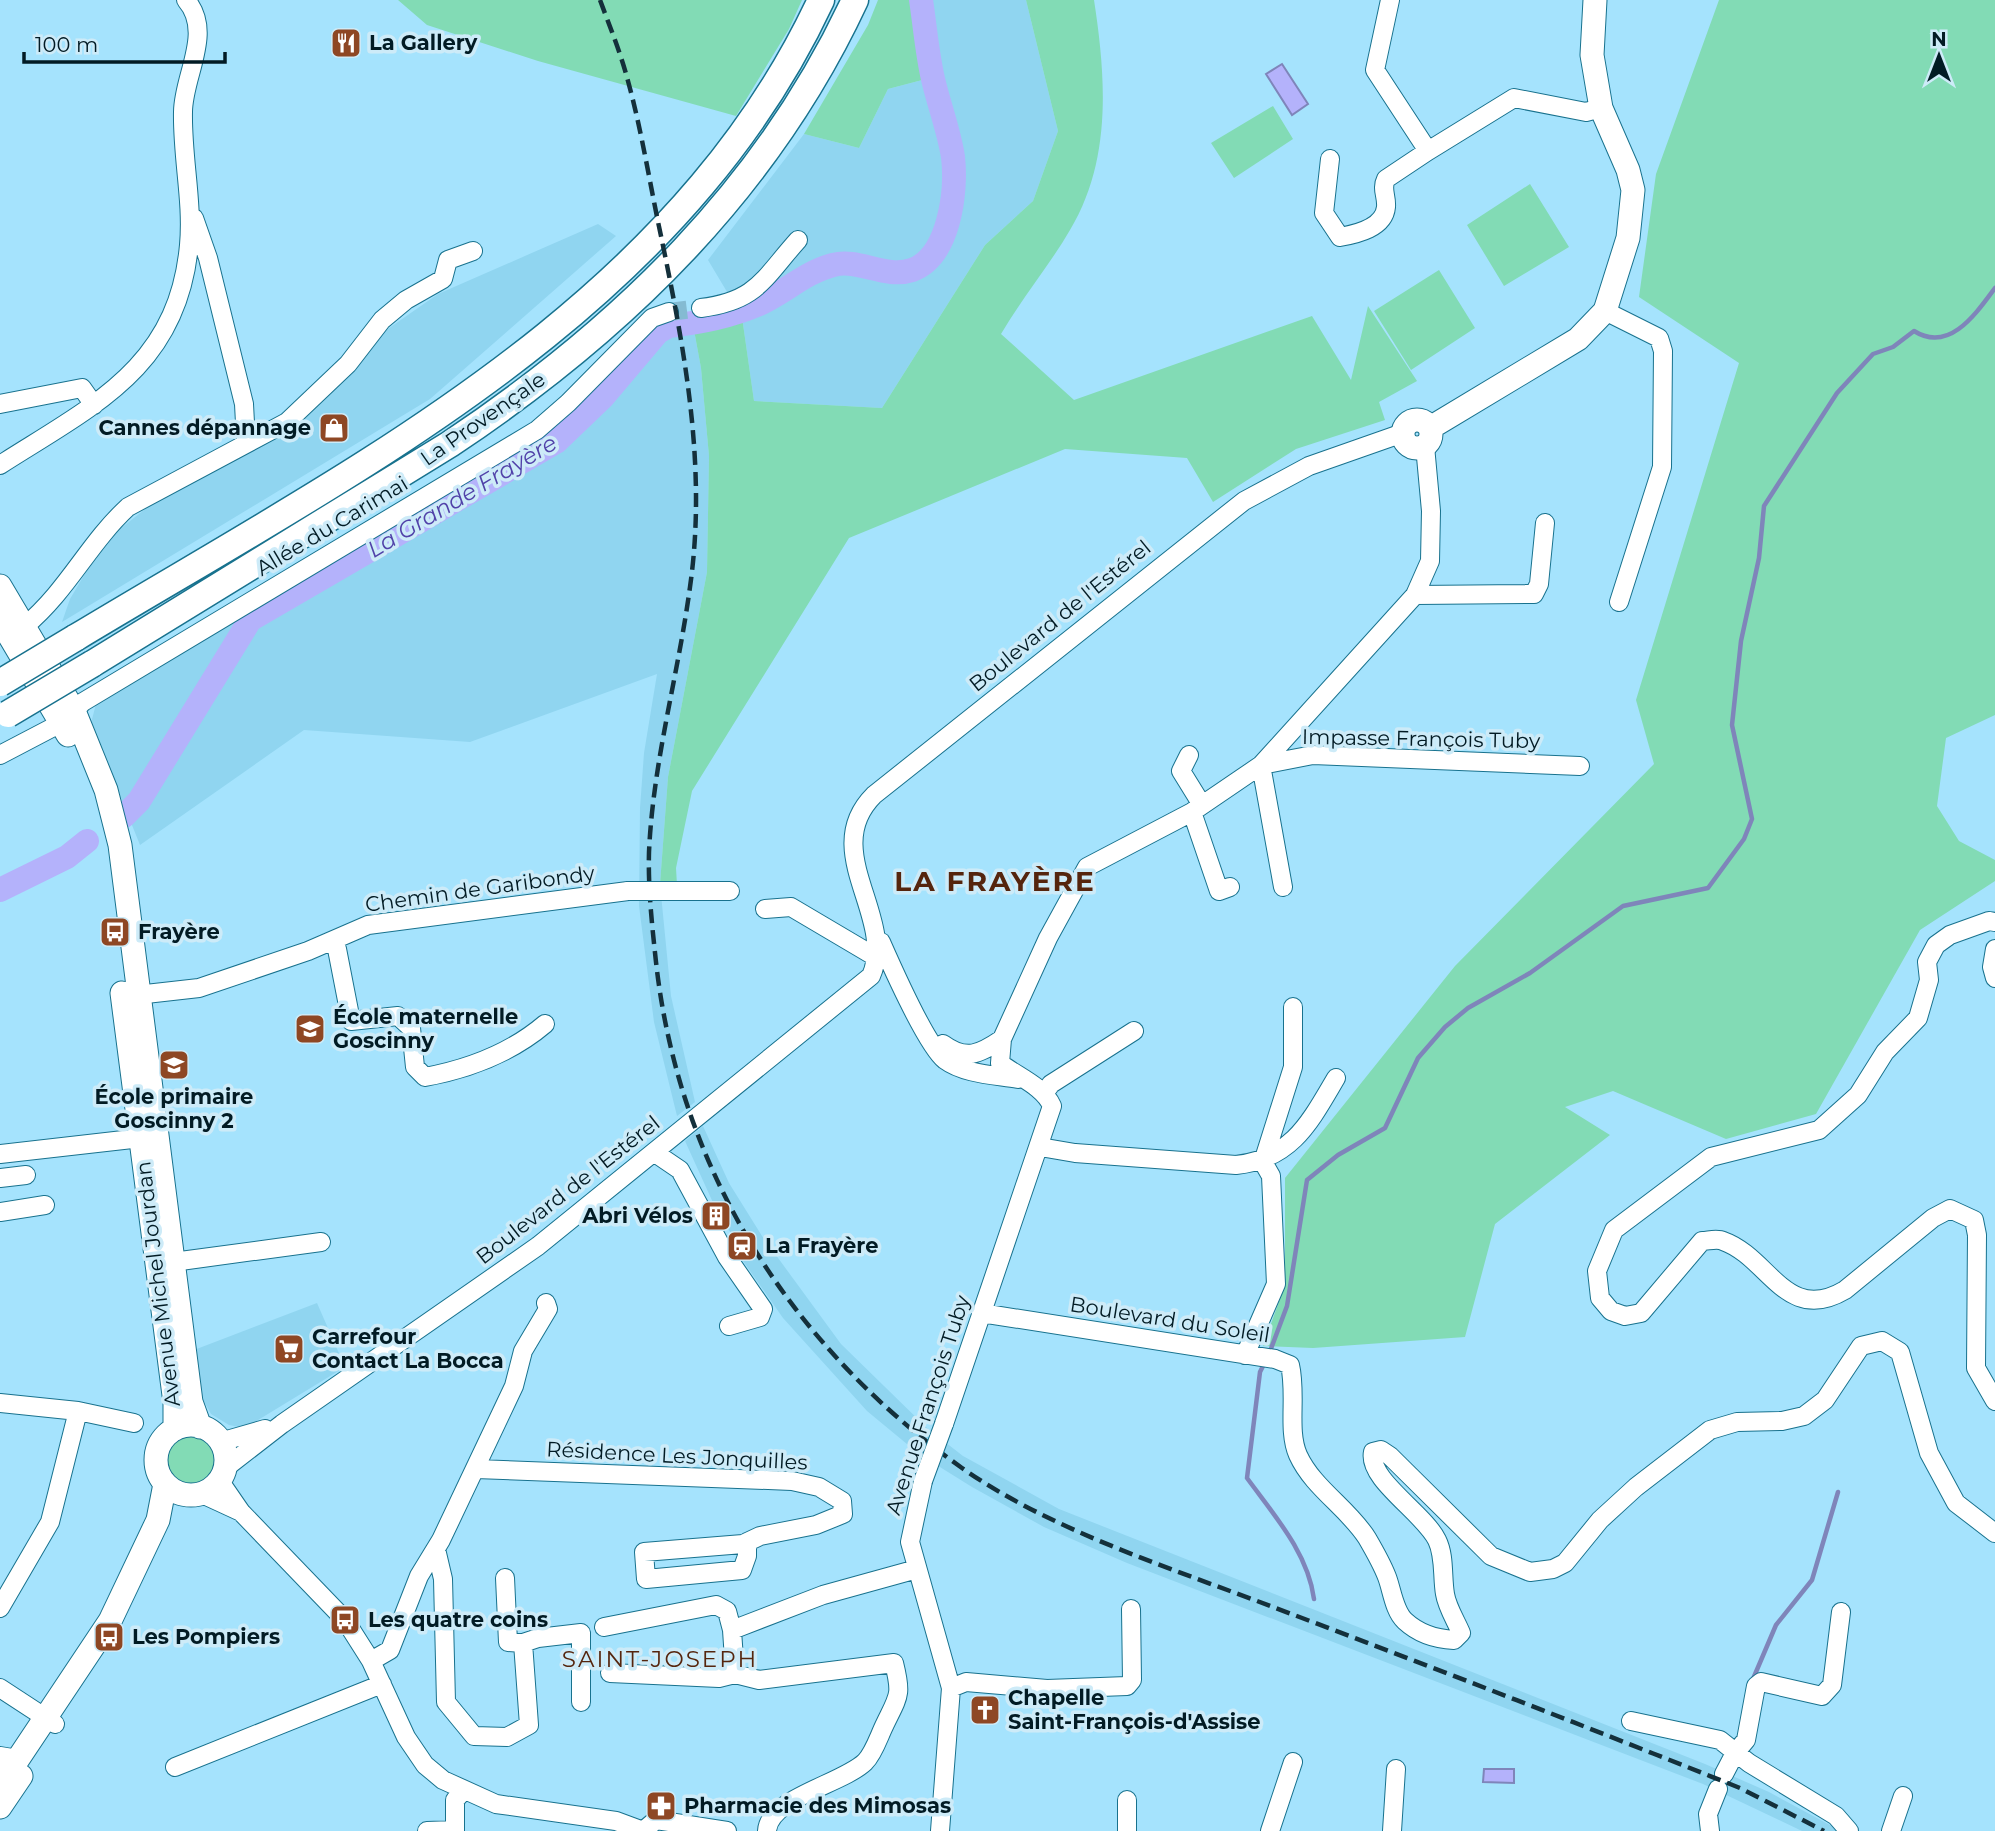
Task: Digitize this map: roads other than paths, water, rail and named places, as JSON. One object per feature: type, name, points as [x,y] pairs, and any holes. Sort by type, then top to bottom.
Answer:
[{"type":"highway","name":"La Provençale","points":[[0,682],[427,422],[538,343],[605,286],[678,215],[740,137],[784,71],[821,0]]},
{"type":"highway","name":"La Provençale","points":[[4,716],[363,500],[473,429],[567,360],[628,307],[698,239],[776,140],[810,88],[855,0]]},
{"type":"main road","points":[[1403,433],[1406,426],[1416,420],[1424,422],[1427,437],[1577,339],[1605,311],[1628,238],[1633,190],[1628,170],[1601,108],[1592,55],[1595,0]]},
{"type":"main road","name":"Avenue Michel Jourdan","points":[[3,604],[69,716]]},
{"type":"main road","name":"Avenue Michel Jourdan","points":[[3,604],[25,626],[106,790],[120,845],[130,995],[139,1065],[141,1138],[175,1403],[174,1429]]},
{"type":"main road","name":"Avenue Michel Jourdan","points":[[139,1065],[160,1154],[191,1402],[200,1427]]},
{"type":"main road","name":"Avenue Michel Jourdan","points":[[141,1138],[160,1154]]},
{"type":"main road","points":[[0,1807],[100,1631],[110,1621],[158,1520],[199,1484],[224,1450],[220,1442],[200,1427],[174,1429],[158,1448],[158,1474],[199,1484]]},
{"type":"main road","points":[[0,1786],[9,1757],[50,1721]]},
{"type":"street","points":[[0,465],[94,405],[139,369],[166,328],[183,283],[189,245],[183,109],[198,33],[195,10],[186,0]]},
{"type":"street","points":[[1390,0],[1375,70],[1428,151]]},
{"type":"street","points":[[1330,159],[1324,213],[1340,237],[1357,234],[1377,223],[1386,207],[1383,185],[1386,179],[1514,98],[1586,112],[1601,108]]},
{"type":"street","points":[[189,204],[208,258],[244,404],[246,442]]},
{"type":"street","points":[[701,308],[727,304],[748,296],[798,240]]},
{"type":"street","points":[[25,626],[51,604],[109,525],[128,507],[149,493],[236,451],[246,442],[286,422],[311,402],[348,364],[382,320],[406,300],[443,279],[448,260],[473,251]]},
{"type":"street","points":[[1605,311],[1659,338],[1663,351],[1662,467],[1619,602]]},
{"type":"street","name":"Allée du Carimai","points":[[0,755],[69,716],[83,702],[537,430],[568,403],[652,318],[669,312]]},
{"type":"street","points":[[0,404],[82,388],[94,405]]},
{"type":"street","name":"Boulevard de l'Estérel","points":[[199,1484],[538,1246],[871,976],[878,959],[871,919],[854,861],[853,834],[857,815],[874,794],[1244,501],[1309,467],[1403,433]]},
{"type":"street","points":[[1134,1031],[1059,1079],[1045,1092],[1021,1080],[1000,1063],[1002,1040],[1048,938],[1087,867],[1197,809],[1261,765],[1415,594],[1430,561],[1431,511],[1427,437]]},
{"type":"street","points":[[1415,594],[1534,594],[1539,584],[1545,523]]},
{"type":"street","points":[[1170,752],[1185,763],[1219,891],[1230,887]]},
{"type":"street","name":"Impasse François Tuby","points":[[1261,765],[1313,755],[1580,766]]},
{"type":"street","points":[[1261,765],[1283,887]]},
{"type":"street","name":"Chemin de Garibondy","points":[[130,995],[199,988],[332,942],[368,925],[628,891],[730,891]]},
{"type":"street","points":[[765,909],[791,907],[878,959]]},
{"type":"street","name":"Boulevard de l'Estérel","points":[[871,919],[894,973],[932,1044],[946,1060],[982,1073],[1021,1080]]},
{"type":"street","points":[[1995,922],[1989,921],[1950,935],[1936,945],[1927,962],[1929,980],[1918,1018],[1885,1052],[1858,1095],[1819,1130],[1711,1157],[1614,1230],[1597,1271],[1600,1298],[1611,1311],[1625,1316],[1641,1313],[1702,1241],[1721,1240],[1744,1253],[1788,1293],[1806,1299],[1829,1299],[1845,1290],[1933,1217],[1950,1209],[1964,1213],[1974,1220],[1977,1235],[1976,1368],[1995,1401]]},
{"type":"street","points":[[332,942],[337,948],[351,1021],[398,1016],[411,1028],[415,1067],[425,1077],[484,1059],[526,1040],[545,1024]]},
{"type":"street","points":[[1995,949],[1992,967],[1995,978]]},
{"type":"street","points":[[871,976],[894,973]]},
{"type":"street","points":[[1260,1357],[1276,1284],[1270,1175],[1263,1162],[1293,1067],[1293,1007]]},
{"type":"street","name":"Boulevard de l'Estérel","points":[[919,1018],[945,1046],[961,1054],[978,1056],[1002,1040]]},
{"type":"street","points":[[1040,1147],[1075,1153],[1236,1165],[1263,1162],[1307,1128],[1336,1078]]},
{"type":"street","name":"Avenue François Tuby","points":[[940,1831],[951,1688],[910,1542],[911,1525],[923,1481],[1040,1147],[1052,1106],[1045,1092]]},
{"type":"street","points":[[0,1154],[141,1138]]},
{"type":"street","points":[[655,1153],[680,1170],[727,1257],[763,1309],[760,1317],[729,1326]]},
{"type":"street","points":[[0,1178],[26,1175]]},
{"type":"street","points":[[0,1212],[45,1205]]},
{"type":"street","points":[[173,1262],[321,1242]]},
{"type":"street","points":[[371,1661],[390,1650],[419,1576],[436,1549],[476,1469],[514,1386],[523,1351],[548,1309],[546,1303]]},
{"type":"street","name":"Boulevard du Soleil","points":[[981,1313],[1260,1357],[1290,1365],[1296,1388],[1293,1435],[1298,1455],[1311,1475],[1366,1536],[1386,1574],[1403,1619],[1422,1633],[1440,1639],[1454,1640],[1461,1633],[1445,1596],[1438,1542],[1425,1522],[1375,1472],[1373,1451],[1381,1450],[1390,1456],[1491,1556],[1530,1572],[1553,1569],[1565,1563],[1600,1520],[1636,1487],[1710,1430],[1737,1422],[1782,1421],[1804,1416],[1825,1400],[1861,1346],[1882,1341],[1900,1352],[1929,1453],[1955,1503],[1995,1533]]},
{"type":"street","points":[[0,1403],[78,1411],[134,1423]]},
{"type":"street","points":[[0,1608],[50,1522],[78,1411]]},
{"type":"street","name":"Boulevard de l'Estérel","points":[[220,1442],[282,1424]]},
{"type":"street","name":"Résidence Les Jonquilles","points":[[476,1469],[792,1481],[819,1487],[842,1501],[843,1514],[816,1525],[747,1542],[644,1552],[646,1579],[742,1570],[747,1556],[747,1542]]},
{"type":"street","points":[[199,1484],[241,1512],[345,1620],[371,1661],[406,1737],[425,1765],[443,1780],[496,1804],[616,1821],[643,1831],[656,1821],[727,1831]]},
{"type":"street","points":[[436,1549],[443,1579],[446,1702],[474,1736],[507,1737],[529,1725],[523,1643]]},
{"type":"street","points":[[732,1630],[823,1595],[917,1569]]},
{"type":"street","points":[[505,1578],[508,1642],[523,1643],[538,1638],[582,1633],[582,1702]]},
{"type":"street","points":[[604,1627],[716,1605],[727,1611],[732,1630],[735,1674]]},
{"type":"street","points":[[951,1688],[966,1682],[1047,1689],[1127,1686],[1132,1680],[1131,1609]]},
{"type":"street","points":[[1710,1831],[1708,1814],[1734,1753],[1746,1740],[1756,1685],[1761,1682],[1822,1696],[1832,1685],[1841,1612]]},
{"type":"street","points":[[610,1674],[719,1678],[735,1674],[760,1680],[894,1663],[901,1691],[867,1760],[851,1773],[779,1808],[768,1822],[767,1831]]},
{"type":"street","points":[[175,1767],[382,1684]]},
{"type":"street","points":[[0,1688],[50,1721]]},
{"type":"street","points":[[1631,1721],[1720,1740],[1734,1753],[1836,1816],[1849,1831]]},
{"type":"street","points":[[1270,1831],[1293,1762]]},
{"type":"street","points":[[1392,1831],[1396,1769]]},
{"type":"street","points":[[427,1831],[440,1828],[455,1831],[455,1800],[463,1791]]},
{"type":"street","points":[[1891,1831],[1903,1796]]},
{"type":"street","points":[[1127,1800],[1127,1831]]},
{"type":"waterway","name":"La Grande Frayère","points":[[124,816],[139,801],[250,620],[556,442],[603,397],[658,332],[669,326],[747,309],[833,265],[853,264],[882,271],[902,272],[925,263],[935,252],[948,222],[954,171],[951,147],[931,69],[921,0]]},
{"type":"waterway","points":[[1269,1354],[1287,1306],[1307,1180],[1338,1155],[1385,1128],[1418,1058],[1445,1027],[1468,1008],[1530,973],[1623,906],[1708,888],[1744,839],[1752,819],[1732,725],[1741,641],[1759,558],[1764,506],[1837,393],[1873,354],[1893,347],[1914,331],[1927,337],[1950,334],[1970,319],[1995,288]]},
{"type":"waterway","name":"La Grande Frayère","points":[[0,890],[67,857],[87,841]]},
{"type":"waterway","points":[[1265,1362],[1260,1372],[1247,1478],[1297,1550],[1311,1582],[1314,1599]]},
{"type":"waterway","points":[[1753,1679],[1776,1625],[1812,1580],[1838,1492]]},
{"type":"tunnel","points":[[669,312],[701,308]]},
{"type":"railway","points":[[600,0],[625,71],[642,139],[678,323],[695,454],[695,543],[690,587],[651,818],[649,880],[656,962],[669,1038],[689,1112],[718,1182],[754,1248],[796,1310],[845,1367],[901,1420],[962,1468],[1034,1511],[1113,1547],[1740,1788],[1824,1831]]},
{"type":"place","name":"La Gallery","points":[[346,43]]},
{"type":"place","name":"Cannes dépannage","points":[[334,428]]},
{"type":"place","name":"Frayère","points":[[115,932]]},
{"type":"place","name":"École maternelle Goscinny","points":[[310,1029]]},
{"type":"place","name":"École primaire Goscinny 2","points":[[174,1065]]},
{"type":"place","name":"Abri Vélos","points":[[716,1216]]},
{"type":"place","name":"La Frayère","points":[[742,1246]]},
{"type":"place","name":"Carrefour Contact La Bocca","points":[[289,1349]]},
{"type":"place","name":"Les quatre coins","points":[[345,1620]]},
{"type":"place","name":"Les Pompiers","points":[[109,1637]]},
{"type":"place","name":"Chapelle Saint-François-d'Assise","points":[[985,1710]]},
{"type":"place","name":"Pharmacie des Mimosas","points":[[661,1806]]},
{"type":"district","name":"LA FRAYÈRE","points":[[995,881]]},
{"type":"district","name":"SAINT-JOSEPH","points":[[660,1659]]}]
